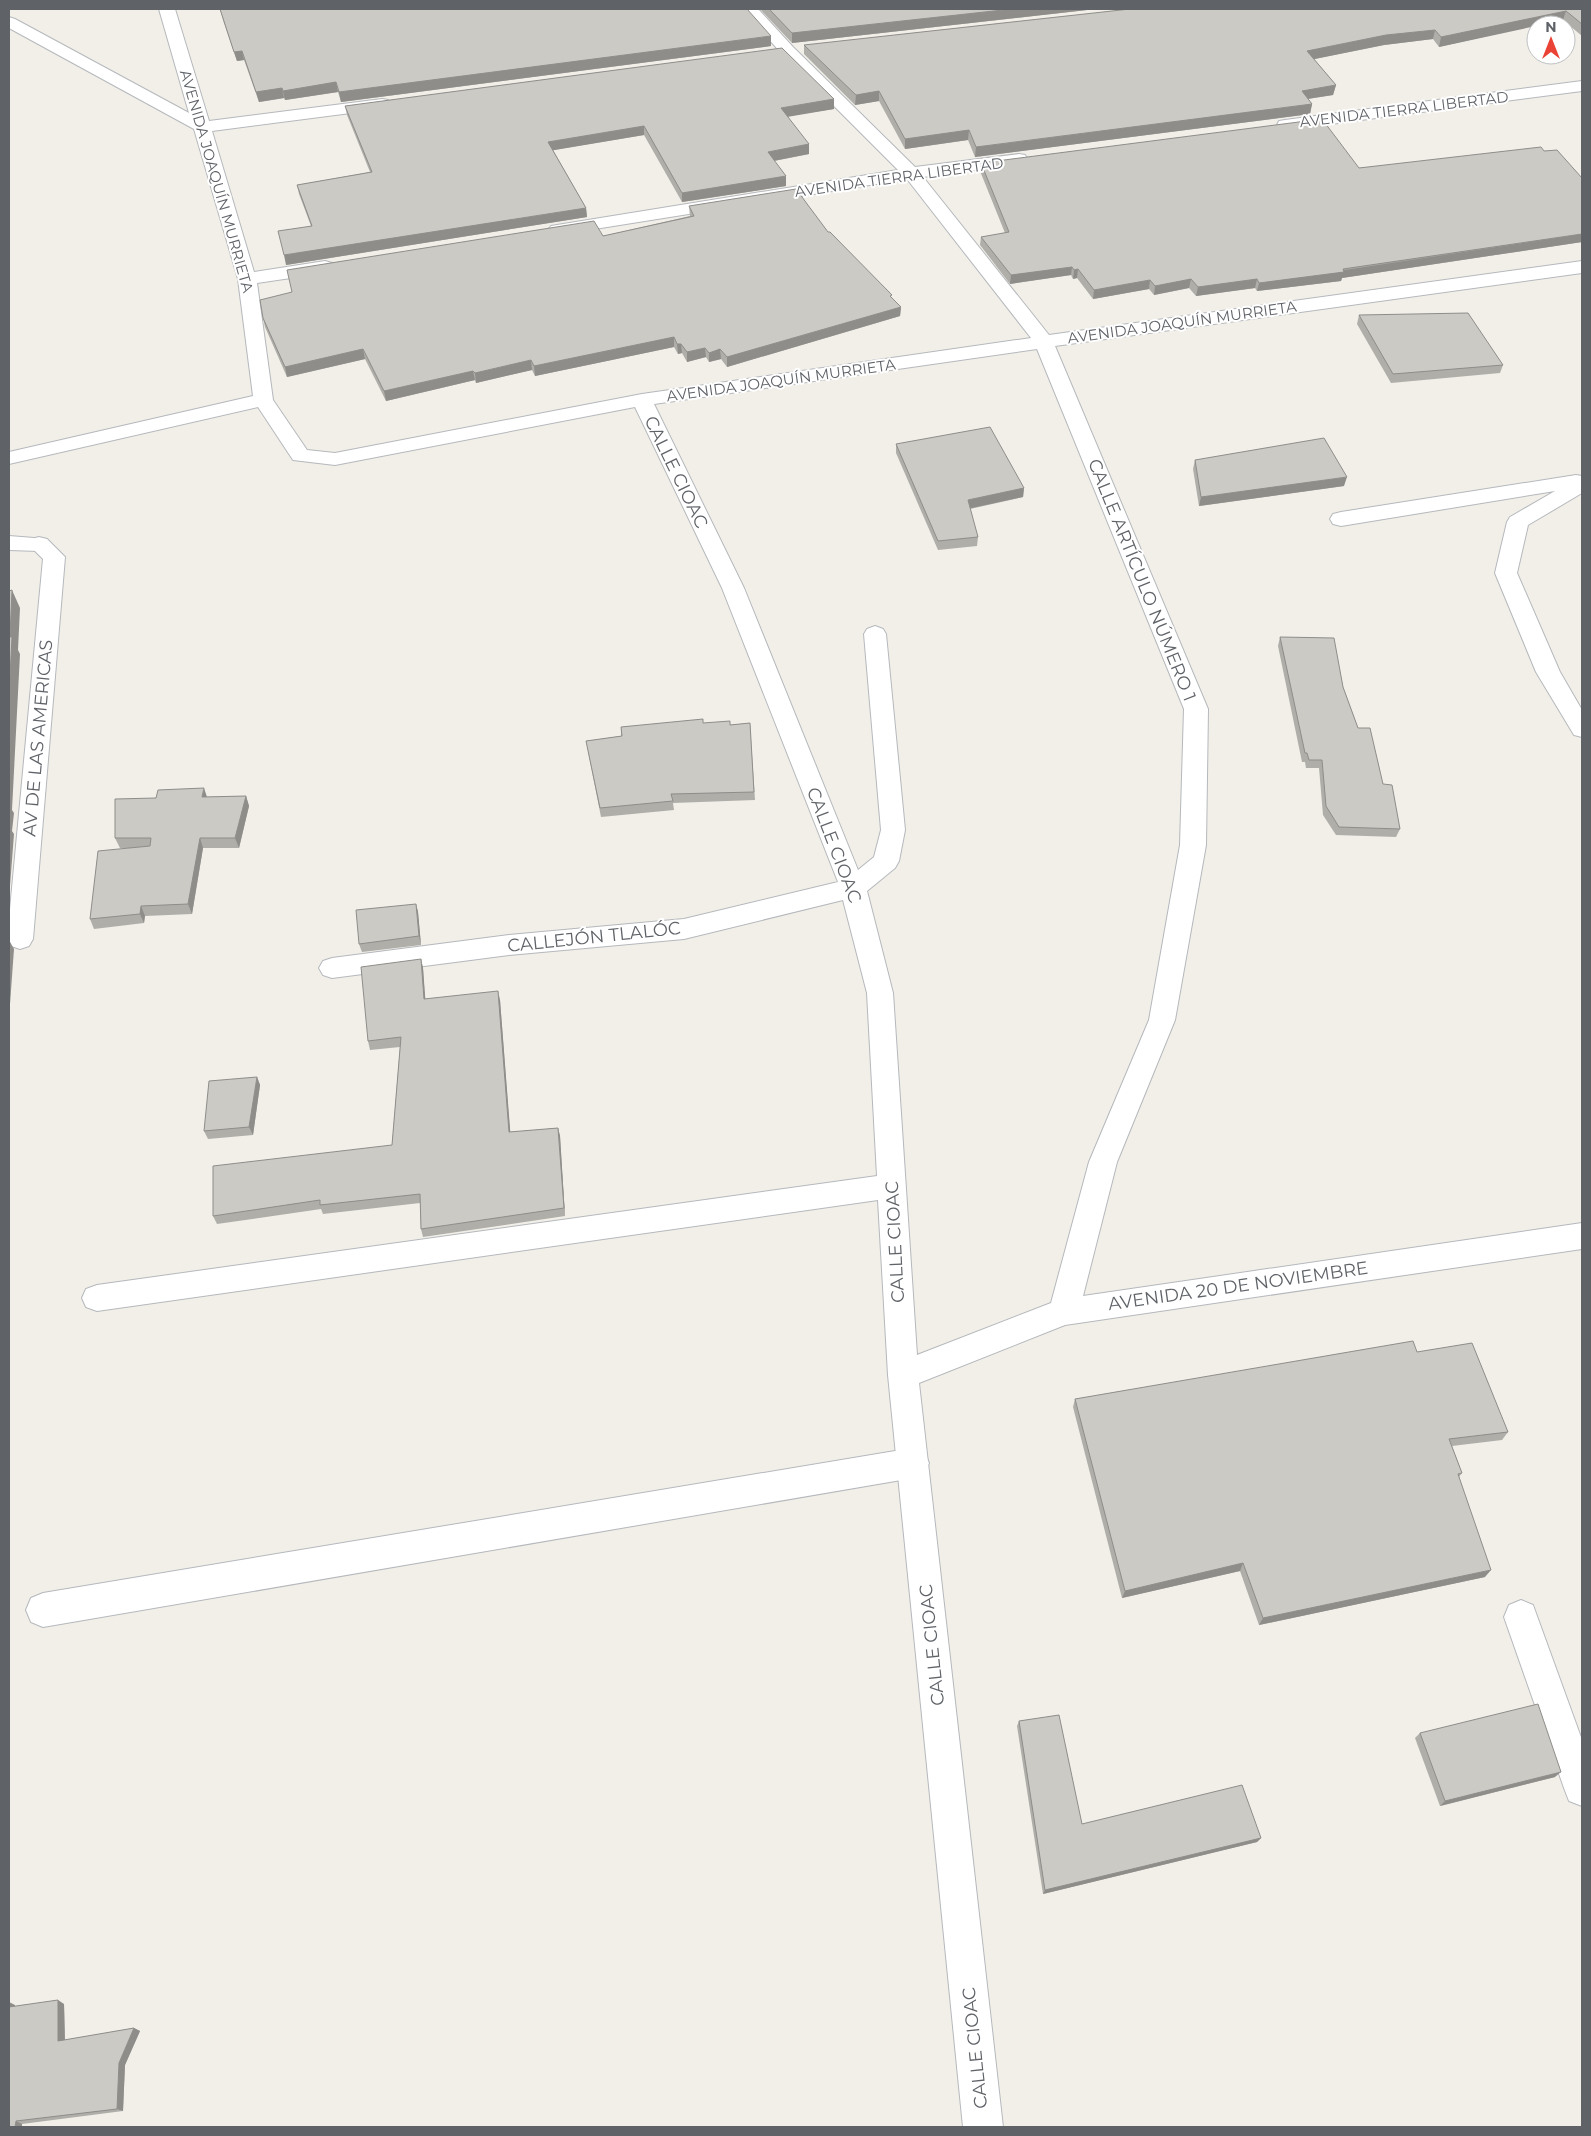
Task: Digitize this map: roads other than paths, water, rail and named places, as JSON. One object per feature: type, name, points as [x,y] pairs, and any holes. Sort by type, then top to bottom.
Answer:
[{"type":"street","name":"AVENIDA JOAQUÍN MURRIETA","points":[[167,9],[247,279],[263,400],[300,456],[335,459],[642,400],[1582,267]]},
{"type":"street","name":"CALLE ARTÍCULO NÚMERO 1","points":[[750,9],[787,50],[911,173],[1044,342],[1196,709],[1193,845],[1162,1020],[1103,1162],[1064,1312]]},
{"type":"street","points":[[9,22],[203,127],[401,101]]},
{"type":"street","name":"AVENIDA TIERRA LIBERTAD","points":[[1273,126],[1582,86]]},
{"type":"street","name":"AVENIDA TIERRA LIBERTAD","points":[[540,232],[911,173],[1038,157]]},
{"type":"street","points":[[247,279],[345,264]]},
{"type":"street","points":[[9,458],[263,400]]},
{"type":"street","name":"CALLE CIOAC","points":[[642,400],[732,588],[853,888],[880,993],[903,1375],[983,2127]]},
{"type":"street","points":[[1342,519],[1582,480]]},
{"type":"street","points":[[1582,484],[1518,522],[1506,573],[1548,672],[1582,729]]},
{"type":"street","name":"AV DE LAS AMERICAS","points":[[9,543],[39,544],[54,557],[20,938]]},
{"type":"street","points":[[853,888],[886,861],[893,830],[875,634]]},
{"type":"street","name":"CALLEJÓN TLALÓC","points":[[332,968],[509,945],[684,929],[853,888]]},
{"type":"street","points":[[97,1298],[892,1186]]},
{"type":"street","name":"AVENIDA 20 DE NOVIEMBRE","points":[[903,1375],[1064,1312],[1582,1236]]},
{"type":"street","points":[[43,1610],[913,1463]]},
{"type":"street","points":[[1521,1617],[1582,1788]]}]
